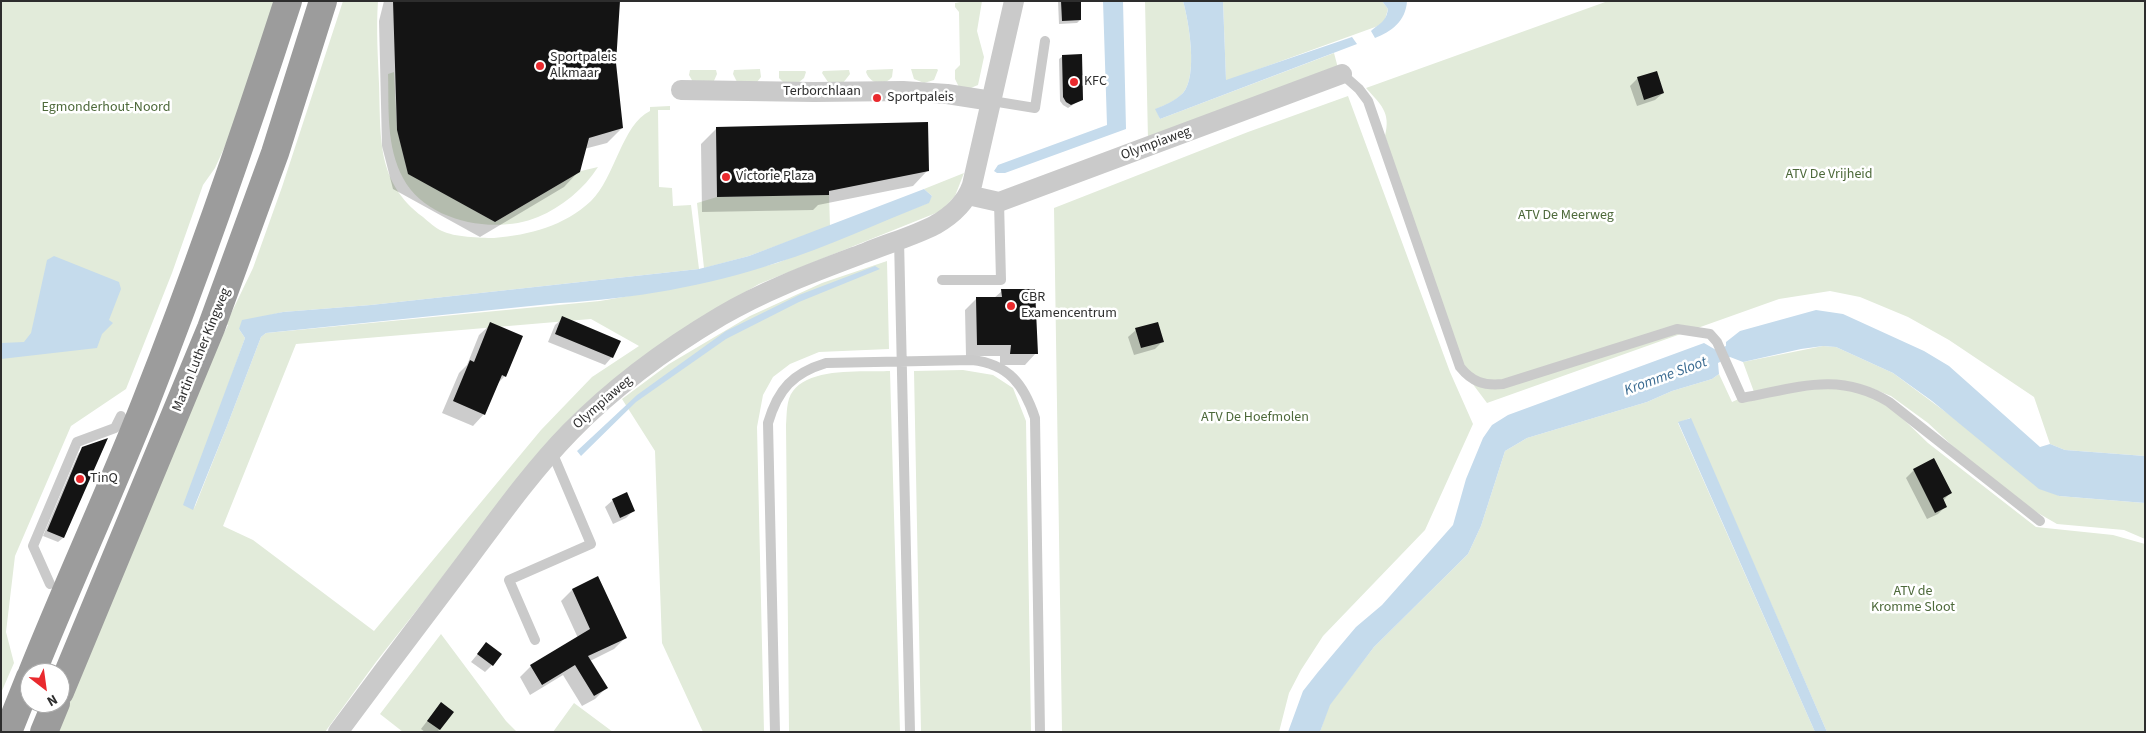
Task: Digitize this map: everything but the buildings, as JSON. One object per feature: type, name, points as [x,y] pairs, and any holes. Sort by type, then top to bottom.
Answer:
[{"type":"highway","points":[[36,663],[162,361],[249,123],[288,1]]},
{"type":"highway","name":"Martin Luther Kingweg","points":[[70,668],[212,328],[276,153],[323,1]]},
{"type":"highway","points":[[121,416],[162,361]]},
{"type":"highway","points":[[45,639],[50,584]]},
{"type":"highway","points":[[8,732],[20,702]]},
{"type":"highway","points":[[44,732],[52,713]]},
{"type":"street","name":"Olympiaweg","points":[[338,732],[505,509],[552,452],[594,410],[639,372],[720,317],[790,281],[935,225],[959,206],[968,195],[972,184],[1014,1]]},
{"type":"street","name":"Olympiaweg","points":[[999,202],[1342,74]]},
{"type":"street","name":"Terborchlaan","points":[[681,90],[903,91],[947,94],[992,101]]},
{"type":"street","points":[[968,195],[999,202]]},
{"type":"lane","points":[[992,101],[1035,108],[1045,41]]},
{"type":"lane","points":[[1342,74],[1359,89],[1368,101],[1460,367],[1467,376],[1485,384],[1503,384],[1677,329],[1710,334],[1719,348],[1742,398],[1825,383],[1855,386],[1871,391],[1890,402],[2040,521]]},
{"type":"lane","points":[[942,280],[1001,280],[999,202]]},
{"type":"lane","points":[[899,239],[910,732]]},
{"type":"lane","points":[[776,732],[768,423],[773,406],[782,391],[794,378],[810,368],[826,363],[972,360],[987,362],[1001,368],[1015,379],[1028,399],[1035,418],[1040,732]]},
{"type":"lane","points":[[50,584],[33,546],[56,490],[77,442],[114,428],[121,416]]},
{"type":"lane","points":[[535,640],[509,580],[591,544],[552,452]]},
{"type":"green space","name":"Egmonderhout-Noord","points":[[1,1],[277,1],[241,111],[215,168],[203,185],[172,273],[126,389],[71,426],[15,556],[6,632],[14,663],[1,693]]},
{"type":"green space","points":[[343,1],[378,1],[377,32],[380,123],[384,158],[389,174],[397,189],[408,203],[439,230],[453,235],[494,238],[533,232],[570,217],[581,210],[599,191],[625,139],[640,118],[650,111],[650,107],[670,106],[670,110],[658,110],[659,187],[672,188],[673,206],[691,205],[699,269],[371,305],[283,312],[258,318],[239,329],[245,338],[216,419],[194,509],[261,337],[266,333],[600,301],[686,286],[777,263],[928,203],[932,196],[924,189],[964,173],[955,196],[941,211],[759,284],[706,315],[522,476],[376,662],[325,732],[54,732],[62,713],[70,713],[70,694],[215,350],[228,325],[226,324],[253,268],[282,187]],"holes":[[[591,319],[639,346],[592,377],[541,430],[374,631],[253,540],[223,526],[296,344]]]},
{"type":"green space","points":[[982,1],[977,31],[984,57],[978,85],[966,90],[960,89],[955,79],[955,70],[960,65],[959,12],[955,7],[955,3]]},
{"type":"green space","points":[[1145,1],[1183,1],[1190,35],[1191,62],[1188,85],[1177,98],[1156,109],[1160,119],[1334,53],[1338,68],[1148,140]]},
{"type":"green space","points":[[1223,1],[1382,1],[1388,9],[1384,23],[1378,26],[1226,81]]},
{"type":"green space","points":[[1608,1],[2145,1],[2145,456],[2065,450],[2050,444],[2034,397],[1949,340],[1908,317],[1860,297],[1830,291],[1779,299],[1487,403],[1460,367],[1385,136],[1387,128],[1386,115],[1380,104],[1366,88]]},
{"type":"green space","points":[[760,69],[761,77],[757,82],[737,82],[733,74],[734,70]]},
{"type":"green space","points":[[893,69],[892,77],[881,83],[871,79],[866,72],[867,70]]},
{"type":"green space","points":[[911,69],[938,70],[934,80],[924,83],[914,79]]},
{"type":"green space","points":[[690,70],[716,70],[717,74],[713,83],[693,82],[689,75]]},
{"type":"green space","points":[[849,70],[850,74],[843,83],[828,82],[822,73],[823,71]]},
{"type":"green space","points":[[779,71],[806,72],[804,78],[798,83],[783,82],[779,78]]},
{"type":"green space","points":[[394,72],[397,129],[408,173],[495,222],[581,171],[598,167],[586,183],[572,196],[556,208],[538,217],[502,225],[463,221],[444,214],[428,205],[414,193],[403,178],[398,166],[391,141],[389,114],[388,74]]},
{"type":"green space","name":"ATV De Hoefmolen","points":[[1348,96],[1450,372],[1473,424],[1425,530],[1323,636],[1289,693],[1279,732],[1062,732],[1054,208],[1248,132]]},
{"type":"green space","points":[[829,195],[830,226],[749,256],[704,268],[697,203],[717,197]]},
{"type":"green space","points":[[887,261],[889,349],[819,352],[790,364],[773,377],[763,395],[757,427],[764,732],[703,732],[662,643],[655,451],[622,399],[669,364],[750,316],[822,283]]},
{"type":"green space","name":"ATV de Kromme Sloot","points":[[1823,346],[1836,347],[1893,373],[2059,496],[2145,503],[2145,539],[2124,530],[2057,524],[2026,506],[1972,464],[1928,423],[1891,396],[1871,388],[1928,443],[2036,527],[2113,535],[2145,544],[2145,732],[1827,732],[1690,418],[1678,423],[1815,732],[1320,732],[1329,705],[1374,647],[1468,554],[1481,526],[1505,451],[1527,438],[1647,402],[1672,391],[1712,379],[1719,374],[1732,402],[1754,392],[1743,362]]},
{"type":"green space","points":[[963,370],[993,375],[1013,388],[1026,421],[1031,732],[921,732],[914,371]]},
{"type":"green space","points":[[852,371],[890,371],[900,732],[789,732],[786,425],[789,399],[793,391],[801,383],[824,374]]},
{"type":"green space","points":[[441,634],[506,721],[517,732],[403,732],[380,714]]},
{"type":"green space","points":[[574,703],[613,732],[553,732]]},
{"type":"water","points":[[1103,1],[1123,1],[1126,129],[1005,173],[997,173],[994,171],[998,165],[1107,125]]},
{"type":"water","points":[[1183,1],[1223,1],[1226,80],[1352,37],[1357,44],[1160,119],[1155,109],[1173,101],[1183,93],[1188,85],[1191,48]]},
{"type":"water","points":[[1382,1],[1407,1],[1404,14],[1397,25],[1375,38],[1371,31],[1384,20],[1388,9]]},
{"type":"water","points":[[924,189],[932,196],[929,203],[795,257],[696,285],[642,295],[266,333],[261,337],[193,510],[183,505],[245,338],[239,329],[242,320],[283,312],[371,305],[699,269],[749,256]]},
{"type":"water","points":[[54,256],[119,282],[121,289],[109,320],[113,323],[102,334],[97,348],[1,359],[1,343],[24,342],[31,333],[47,260]]},
{"type":"water","points":[[875,266],[880,269],[799,302],[726,339],[636,402],[581,456],[577,451],[637,395],[726,331],[799,295]]},
{"type":"water","name":"Kromme Sloot","points":[[1816,310],[1843,314],[1924,351],[1949,366],[2040,447],[2050,444],[2065,450],[2145,456],[2145,503],[2059,496],[2039,489],[1932,401],[1893,373],[1836,347],[1823,346],[1801,349],[1743,362],[1730,357],[1718,363],[1719,374],[1712,379],[1672,391],[1647,402],[1527,438],[1505,451],[1481,526],[1468,554],[1374,647],[1330,705],[1320,732],[1288,732],[1303,691],[1318,672],[1356,627],[1382,605],[1453,525],[1466,479],[1483,438],[1492,425],[1508,415],[1704,343],[1716,350],[1726,346],[1726,342],[1740,331]]},
{"type":"water","points":[[1691,418],[1827,732],[1815,732],[1678,422]]},
{"type":"place","name":"Sportpaleis Alkmaar","points":[[540,66]]},
{"type":"place","name":"KFC","points":[[1074,82]]},
{"type":"place","name":"Sportpaleis","points":[[877,98]]},
{"type":"place","name":"Victorie Plaza","points":[[726,177]]},
{"type":"place","name":"CBR Examencentrum","points":[[1011,306]]},
{"type":"place","name":"TinQ","points":[[80,479]]},
{"type":"park label","name":"ATV De Vrijheid","points":[[1829,175]]},
{"type":"park label","name":"ATV De Meerweg","points":[[1566,216]]}]
